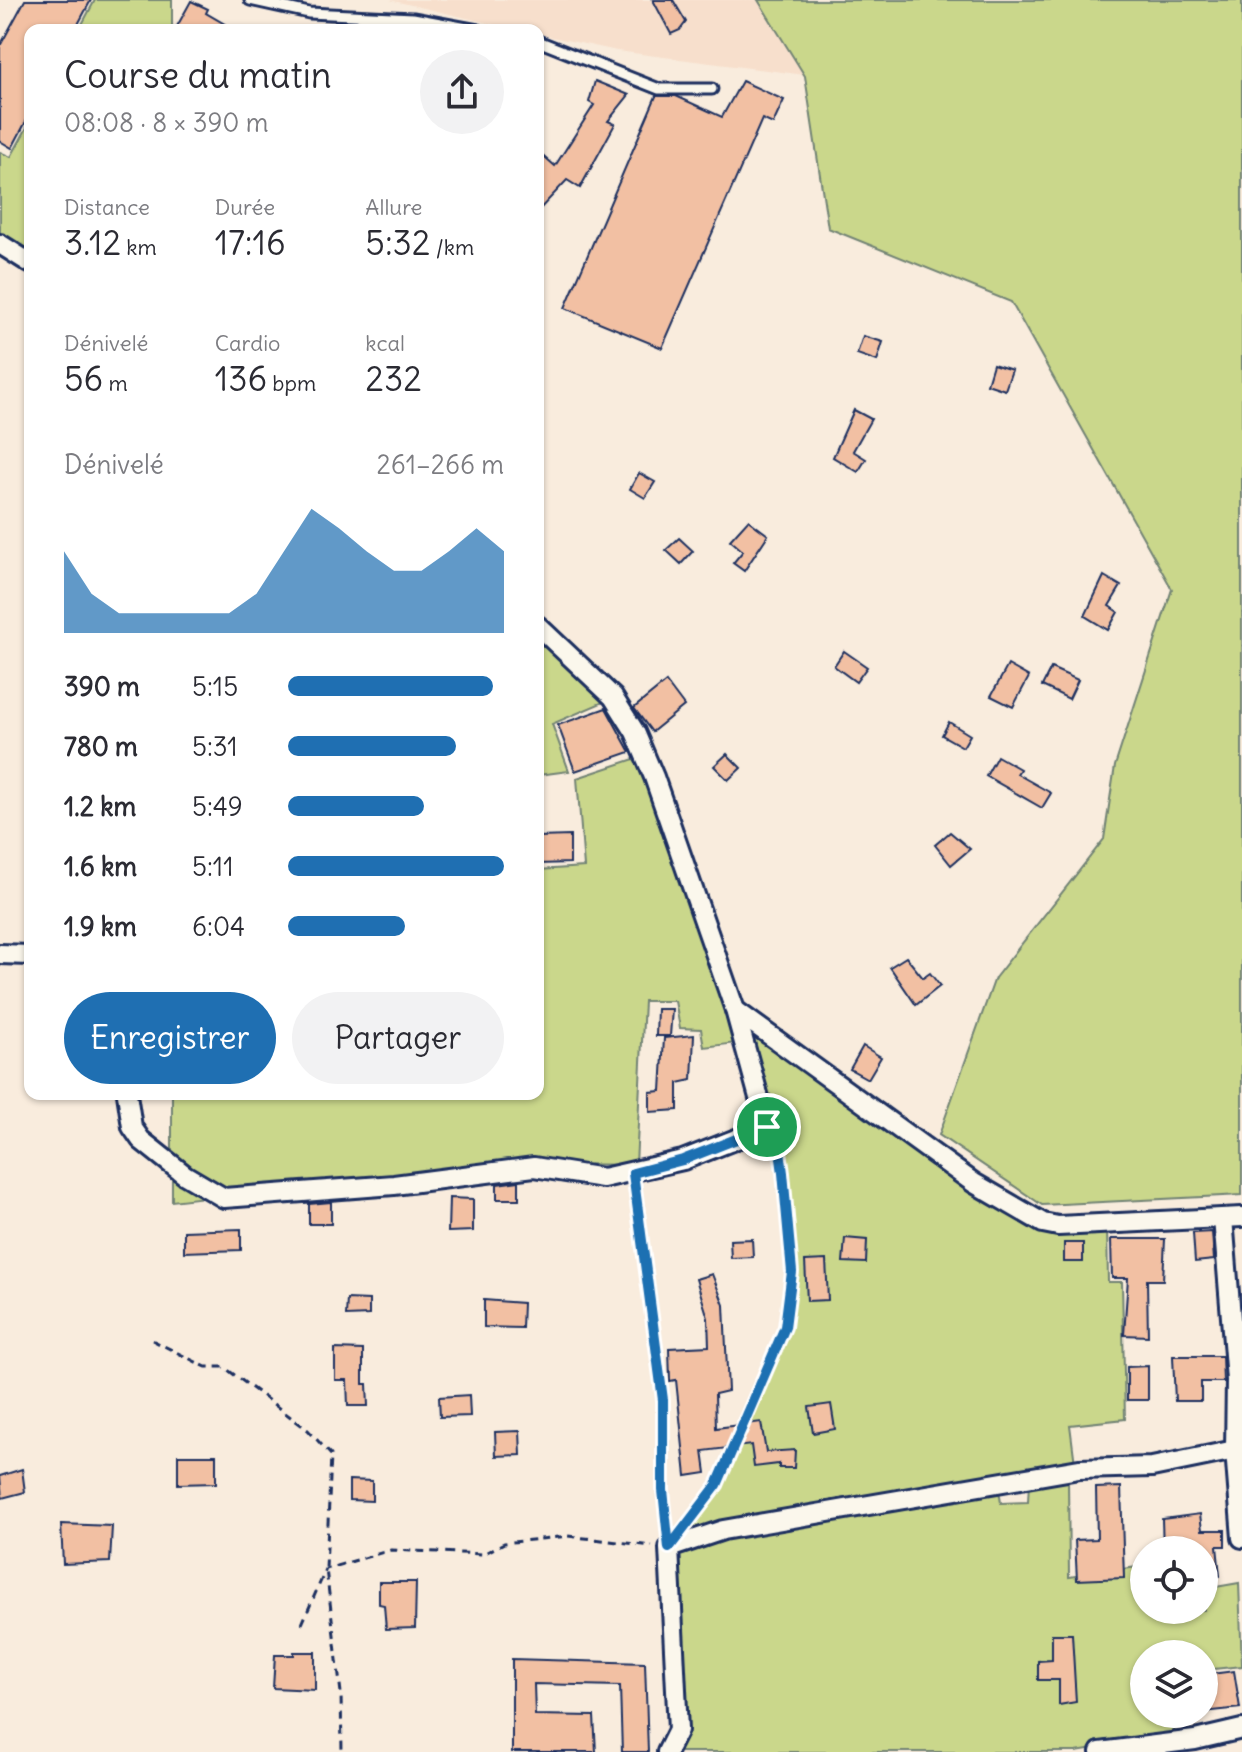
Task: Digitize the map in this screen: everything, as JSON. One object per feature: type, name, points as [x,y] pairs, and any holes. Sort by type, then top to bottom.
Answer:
[{"type":"street","points":[[0,244],[24,259]]},
{"type":"street","points":[[128,1100],[132,1127],[141,1140],[185,1175],[224,1198],[394,1185],[534,1167],[603,1178],[697,1155],[767,1127],[735,1010],[654,777],[628,717],[613,697],[544,632]]},
{"type":"street","points":[[0,954],[24,955]]},
{"type":"street","points":[[735,1010],[974,1183],[1043,1223],[1058,1226],[1233,1217],[1239,1377],[1235,1450],[1242,1538]]},
{"type":"street","points":[[667,1752],[678,1730],[669,1548],[723,1530],[1079,1469],[1152,1467],[1235,1450]]},
{"type":"street","points":[[1100,1752],[1195,1740],[1242,1729]]},
{"type":"lane","points":[[250,0],[309,13],[413,18],[446,24]]},
{"type":"lane","points":[[544,43],[659,89],[712,89]]},
{"type":"path","points":[[669,1548],[717,1485],[785,1327],[792,1272],[780,1151],[767,1127]]},
{"type":"path","points":[[633,1173],[663,1400],[663,1490],[669,1548]]},
{"type":"path","points":[[152,1340],[206,1367],[224,1367],[308,1430],[331,1455],[330,1556],[302,1624]]},
{"type":"path","points":[[326,1569],[391,1550],[483,1554],[504,1543],[568,1536],[669,1548]]},
{"type":"path","points":[[326,1569],[341,1693],[342,1752]]},
{"type":"shaded area","points":[[390,0],[758,0],[805,75],[617,51],[544,35],[544,24],[492,24]]},
{"type":"green space","points":[[95,0],[172,0],[172,24],[82,24]]},
{"type":"green space","points":[[758,0],[1242,0],[1242,1195],[1042,1205],[939,1135],[995,978],[1104,839],[1115,766],[1172,589],[1011,302],[828,228],[805,76]]},
{"type":"green space","points":[[24,133],[24,257],[0,244],[0,152],[11,157]]},
{"type":"green space","points":[[544,641],[606,701],[552,724],[569,771],[544,774]]},
{"type":"green space","points":[[637,758],[737,1043],[704,1047],[701,1029],[680,1028],[675,1001],[644,1001],[636,1165],[495,1163],[172,1201],[172,1100],[544,1100],[544,870],[584,867],[577,778]]},
{"type":"green space","points":[[737,1012],[1041,1228],[1107,1227],[1108,1282],[1122,1282],[1125,1419],[1070,1425],[1075,1464],[670,1547],[718,1485],[780,1349],[794,1286],[784,1151],[770,1126]]},
{"type":"green space","points":[[1068,1477],[1069,1577],[1130,1568],[1130,1624],[1218,1624],[1218,1587],[1239,1583],[1242,1666],[1218,1669],[1218,1640],[1130,1640],[1130,1728],[1174,1728],[1175,1736],[1076,1752],[674,1752],[673,1551],[726,1537],[999,1490],[1001,1503],[1028,1502],[1029,1482]]},
{"type":"building","points":[[25,0],[91,0],[78,24],[24,24],[24,125],[12,148],[0,141],[0,46]]},
{"type":"building","points":[[653,0],[673,0],[686,22],[680,30],[671,34]]},
{"type":"building","points":[[191,1],[208,9],[206,13],[225,24],[178,24]]},
{"type":"building","points":[[595,81],[629,95],[608,121],[615,124],[580,188],[567,180],[544,205],[544,156],[555,166],[594,105],[589,102]]},
{"type":"building","points":[[742,81],[784,100],[773,124],[762,119],[662,348],[565,308],[656,96],[676,96],[722,117]]},
{"type":"building","points":[[863,336],[883,342],[877,361],[857,354]]},
{"type":"building","points":[[993,364],[1012,370],[1005,390],[987,384]]},
{"type":"building","points":[[854,410],[871,419],[853,451],[866,459],[858,472],[833,457]]},
{"type":"building","points":[[639,473],[655,482],[645,498],[630,489]]},
{"type":"building","points":[[748,520],[768,535],[744,571],[733,563],[743,551],[730,540]]},
{"type":"building","points":[[679,538],[693,551],[681,564],[666,550]]},
{"type":"building","points":[[1104,576],[1121,586],[1109,606],[1118,612],[1108,630],[1085,616]]},
{"type":"building","points":[[844,651],[867,667],[856,682],[834,666]]},
{"type":"building","points":[[1008,665],[1029,677],[1013,707],[991,696]]},
{"type":"building","points":[[1051,668],[1078,680],[1069,699],[1042,686]]},
{"type":"building","points":[[666,682],[684,706],[652,732],[634,708]]},
{"type":"building","points":[[606,708],[630,752],[575,771],[558,725]]},
{"type":"building","points":[[949,722],[970,735],[963,747],[942,735]]},
{"type":"building","points":[[727,754],[741,768],[728,780],[714,766]]},
{"type":"building","points":[[997,756],[1020,769],[1017,774],[1051,793],[1042,808],[986,776]]},
{"type":"building","points":[[950,832],[970,849],[951,865],[935,845]]},
{"type":"building","points":[[570,836],[570,863],[544,864],[544,837]]},
{"type":"building","points":[[906,957],[923,978],[930,973],[940,986],[916,1005],[890,967]]},
{"type":"building","points":[[657,1009],[672,1009],[670,1036],[656,1036]]},
{"type":"building","points":[[694,1035],[692,1080],[678,1083],[678,1110],[650,1112],[650,1092],[661,1091],[664,1038]]},
{"type":"building","points":[[863,1046],[881,1057],[868,1079],[850,1069]]},
{"type":"building","points":[[519,1181],[519,1199],[497,1199],[497,1184]]},
{"type":"building","points":[[449,1198],[473,1199],[473,1231],[448,1232]]},
{"type":"building","points":[[331,1202],[331,1224],[309,1224],[309,1204]]},
{"type":"building","points":[[241,1229],[241,1250],[184,1252],[184,1231]]},
{"type":"building","points":[[1212,1232],[1214,1260],[1195,1262],[1193,1233]]},
{"type":"building","points":[[845,1238],[867,1240],[866,1263],[843,1262]]},
{"type":"building","points":[[752,1239],[753,1257],[731,1258],[730,1240]]},
{"type":"building","points":[[1111,1239],[1165,1239],[1163,1280],[1147,1280],[1148,1336],[1124,1335],[1128,1278],[1112,1278]]},
{"type":"building","points":[[1064,1243],[1083,1243],[1083,1262],[1064,1262]]},
{"type":"building","points":[[826,1260],[828,1300],[807,1301],[805,1261]]},
{"type":"building","points":[[712,1274],[724,1305],[728,1391],[715,1394],[716,1428],[761,1422],[766,1452],[795,1450],[794,1468],[779,1468],[779,1464],[754,1467],[751,1445],[703,1451],[706,1473],[686,1476],[676,1380],[670,1381],[669,1348],[709,1346],[708,1318],[696,1279]]},
{"type":"building","points":[[347,1299],[369,1300],[369,1315],[346,1316]]},
{"type":"building","points":[[484,1300],[523,1303],[522,1328],[484,1327]]},
{"type":"building","points":[[335,1349],[363,1350],[363,1384],[367,1384],[368,1406],[348,1406],[347,1380],[335,1380]]},
{"type":"building","points":[[1173,1356],[1222,1356],[1223,1382],[1201,1382],[1201,1401],[1175,1401]]},
{"type":"building","points":[[1148,1366],[1148,1400],[1127,1400],[1127,1367]]},
{"type":"building","points":[[469,1395],[470,1416],[440,1417],[439,1397]]},
{"type":"building","points":[[831,1404],[835,1429],[813,1433],[809,1407]]},
{"type":"building","points":[[520,1431],[521,1455],[496,1456],[495,1432]]},
{"type":"building","points":[[178,1455],[216,1455],[216,1483],[178,1484]]},
{"type":"building","points":[[22,1469],[25,1492],[2,1498],[0,1476]]},
{"type":"building","points":[[349,1480],[372,1481],[372,1501],[349,1500]]},
{"type":"building","points":[[1121,1487],[1124,1578],[1077,1580],[1075,1540],[1097,1539],[1096,1488]]},
{"type":"building","points":[[1200,1514],[1202,1530],[1225,1530],[1225,1546],[1218,1546],[1218,1536],[1163,1536],[1162,1519]]},
{"type":"building","points":[[61,1524],[112,1526],[110,1562],[63,1564]]},
{"type":"building","points":[[379,1582],[416,1582],[415,1628],[386,1629],[384,1605],[379,1604]]},
{"type":"building","points":[[1052,1634],[1072,1634],[1076,1702],[1059,1705],[1059,1680],[1038,1680],[1038,1661],[1052,1660]]},
{"type":"building","points":[[294,1652],[315,1652],[315,1690],[273,1688],[275,1655],[294,1655]]},
{"type":"building","points":[[512,1659],[645,1663],[648,1752],[622,1752],[620,1686],[534,1684],[535,1715],[594,1716],[596,1752],[512,1752]]},
{"type":"building","points":[[1234,1671],[1240,1708],[1218,1710],[1218,1673]]},
{"type":"route","points":[[767,1127],[780,1151],[792,1272],[785,1327],[717,1485],[669,1548],[663,1490],[663,1400],[633,1173],[742,1140],[767,1127]]}]
